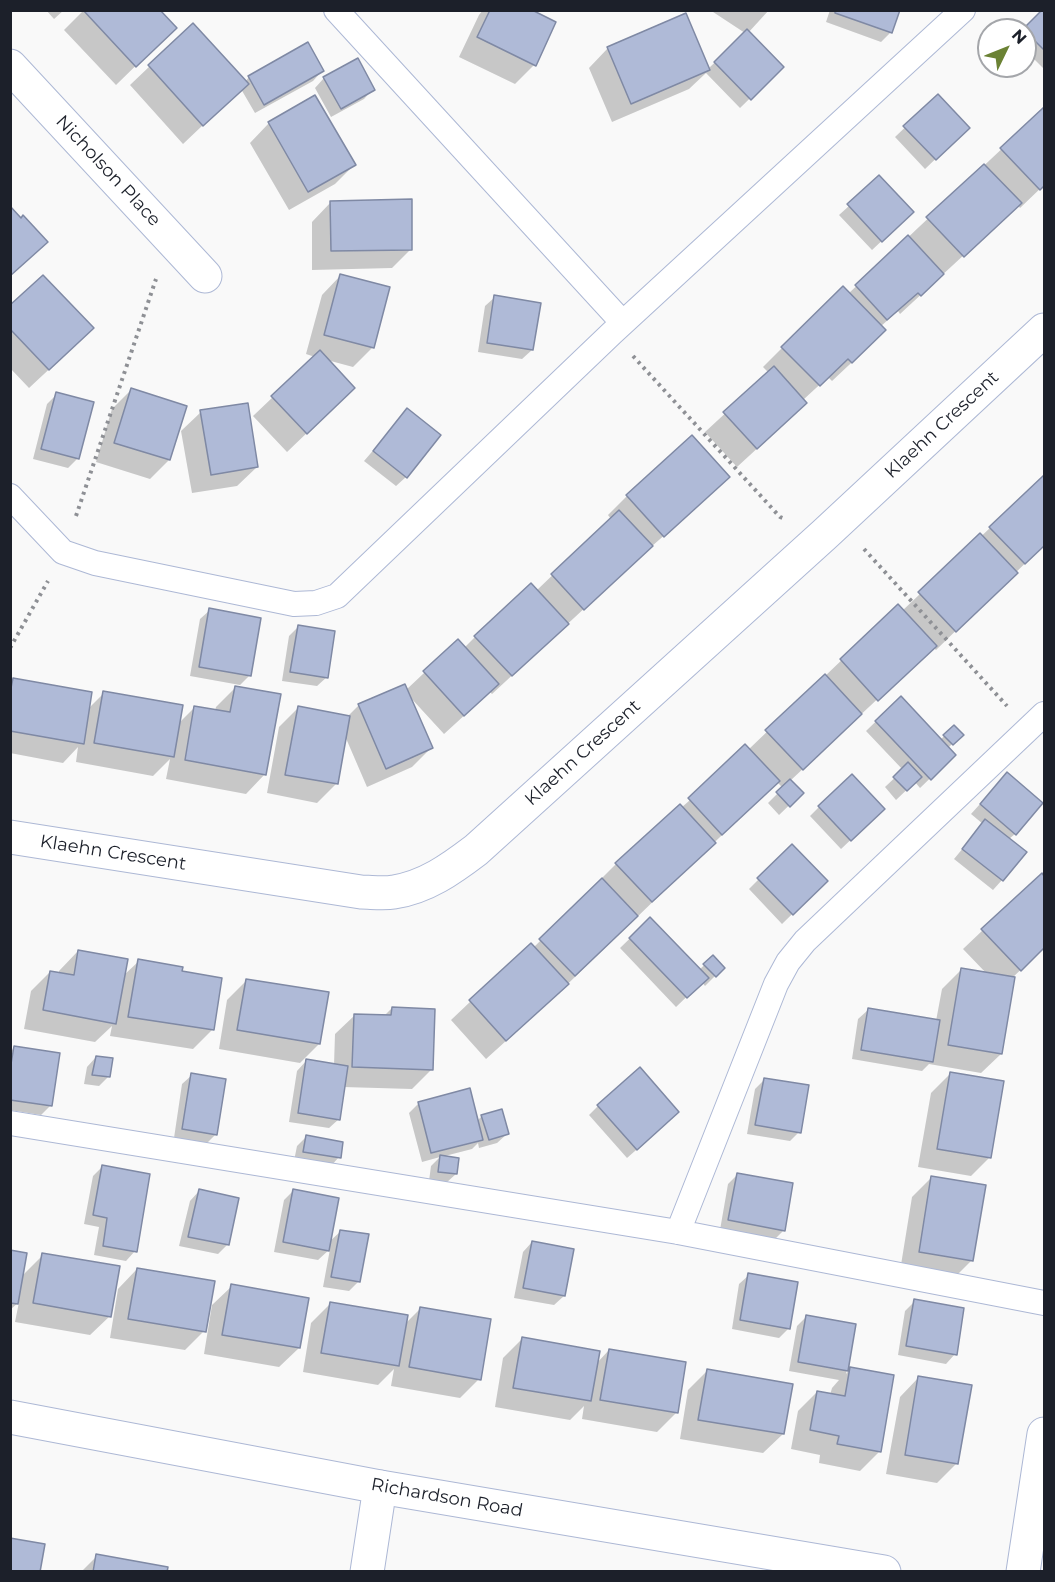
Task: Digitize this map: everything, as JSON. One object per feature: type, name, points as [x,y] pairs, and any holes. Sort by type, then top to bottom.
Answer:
[{"type":"street","name":"Nicholson Place","points":[[10,66],[205,276]]},
{"type":"street","name":"Klaehn Crescent","points":[[10,837],[361,892],[392,893],[421,886],[449,871],[476,850],[825,534],[1044,330]]},
{"type":"street","name":"Richardson Road","points":[[10,1417],[380,1487],[884,1572]]},
{"type":"street","points":[[1023,1572],[1044,1434]]},
{"type":"street","points":[[367,1572],[380,1487]]},
{"type":"lane","points":[[336,10],[618,328]]},
{"type":"lane","points":[[10,496],[63,552],[95,563],[294,604],[316,603],[337,596],[618,328],[963,10]]},
{"type":"lane","points":[[678,1232],[776,984],[788,962],[805,941],[1036,721]]},
{"type":"lane","points":[[10,1123],[678,1232],[1044,1303]]},
{"type":"path","points":[[10,648],[63,552],[142,321]]},
{"type":"path","points":[[618,328],[780,517],[859,544],[1036,721]]},
{"type":"building","points":[[83,10],[160,10],[177,28],[136,67]]},
{"type":"building","points":[[490,10],[532,10],[556,22],[536,66],[477,37]]},
{"type":"building","points":[[835,10],[900,10],[892,33],[835,13]]},
{"type":"building","points":[[1044,10],[1044,50],[1037,43],[1037,18],[1034,18]]},
{"type":"building","points":[[686,13],[710,70],[631,104],[607,47]]},
{"type":"building","points":[[193,23],[249,84],[203,126],[148,65]]},
{"type":"building","points":[[747,29],[784,67],[751,100],[714,62]]},
{"type":"building","points":[[308,42],[324,71],[264,105],[248,76]]},
{"type":"building","points":[[358,58],[375,90],[341,109],[323,77]]},
{"type":"building","points":[[938,94],[970,128],[936,160],[903,126]]},
{"type":"building","points":[[315,95],[356,165],[308,192],[268,122]]},
{"type":"building","points":[[1044,107],[1044,186],[1040,190],[1000,148]]},
{"type":"building","points":[[984,164],[1022,203],[964,257],[926,217]]},
{"type":"building","points":[[879,175],[914,212],[882,242],[847,204]]},
{"type":"building","points":[[412,199],[412,250],[331,251],[330,201]]},
{"type":"building","points":[[10,206],[21,218],[23,215],[48,242],[10,276]]},
{"type":"building","points":[[908,235],[944,274],[921,296],[918,293],[887,320],[855,285]]},
{"type":"building","points":[[340,274],[390,287],[374,348],[324,335]]},
{"type":"building","points":[[43,275],[94,328],[49,370],[10,329],[10,305]]},
{"type":"building","points":[[843,286],[886,330],[852,363],[848,359],[820,386],[781,347]]},
{"type":"building","points":[[494,295],[541,303],[533,350],[487,343]]},
{"type":"building","points":[[320,350],[355,388],[307,434],[271,396]]},
{"type":"building","points":[[774,366],[807,403],[757,449],[723,412]]},
{"type":"building","points":[[131,388],[187,406],[170,460],[114,443]]},
{"type":"building","points":[[56,392],[94,402],[79,459],[41,449]]},
{"type":"building","points":[[248,403],[258,467],[211,475],[200,410]]},
{"type":"building","points":[[407,408],[441,435],[407,478],[373,451]]},
{"type":"building","points":[[692,435],[730,477],[664,537],[626,495]]},
{"type":"building","points":[[1044,475],[1044,546],[1025,564],[989,527]]},
{"type":"building","points":[[619,510],[653,546],[584,610],[551,574]]},
{"type":"building","points":[[980,533],[1018,573],[956,632],[918,592]]},
{"type":"building","points":[[531,583],[569,624],[512,676],[474,636]]},
{"type":"building","points":[[898,604],[937,646],[878,701],[840,659]]},
{"type":"building","points":[[209,608],[261,618],[251,676],[199,667]]},
{"type":"building","points":[[298,625],[335,631],[328,678],[290,672]]},
{"type":"building","points":[[458,639],[499,684],[464,716],[423,671]]},
{"type":"building","points":[[825,674],[862,714],[803,770],[765,730]]},
{"type":"building","points":[[13,678],[92,692],[84,744],[10,731],[10,693]]},
{"type":"building","points":[[405,684],[433,748],[386,769],[358,704]]},
{"type":"building","points":[[235,686],[281,694],[266,775],[185,760],[194,706],[230,712]]},
{"type":"building","points":[[103,691],[183,705],[174,757],[94,743]]},
{"type":"building","points":[[901,696],[956,755],[931,780],[875,721]]},
{"type":"building","points":[[298,706],[350,716],[338,784],[285,775]]},
{"type":"building","points":[[954,725],[964,735],[953,745],[943,735]]},
{"type":"building","points":[[745,744],[780,781],[722,835],[688,798]]},
{"type":"building","points":[[908,762],[922,777],[907,791],[893,777]]},
{"type":"building","points":[[1007,772],[1043,803],[1016,835],[980,804]]},
{"type":"building","points":[[852,774],[885,809],[851,841],[818,806]]},
{"type":"building","points":[[790,779],[804,793],[790,807],[776,792]]},
{"type":"building","points":[[680,804],[716,843],[652,902],[615,863]]},
{"type":"building","points":[[985,819],[1027,852],[1003,881],[962,849]]},
{"type":"building","points":[[792,844],[828,881],[793,915],[757,878]]},
{"type":"building","points":[[1042,873],[1044,876],[1044,948],[1021,971],[981,929]]},
{"type":"building","points":[[602,878],[638,916],[575,976],[539,939]]},
{"type":"building","points":[[650,917],[709,978],[687,998],[629,938]]},
{"type":"building","points":[[531,943],[569,984],[506,1041],[469,1000]]},
{"type":"building","points":[[78,950],[128,959],[116,1024],[43,1010],[50,971],[74,975]]},
{"type":"building","points":[[713,955],[725,968],[716,977],[703,964]]},
{"type":"building","points":[[138,959],[183,967],[182,971],[222,978],[214,1030],[128,1017]]},
{"type":"building","points":[[961,968],[1015,977],[1002,1054],[948,1045]]},
{"type":"building","points":[[246,979],[329,992],[320,1044],[237,1030]]},
{"type":"building","points":[[392,1007],[435,1009],[433,1070],[352,1067],[354,1014],[391,1015]]},
{"type":"building","points":[[868,1008],[940,1020],[933,1062],[861,1050]]},
{"type":"building","points":[[14,1046],[60,1053],[52,1106],[10,1100],[10,1070]]},
{"type":"building","points":[[96,1056],[113,1058],[110,1077],[92,1075]]},
{"type":"building","points":[[306,1059],[348,1066],[340,1120],[298,1113]]},
{"type":"building","points":[[640,1067],[679,1112],[637,1150],[597,1105]]},
{"type":"building","points":[[950,1072],[1004,1081],[991,1158],[937,1149]]},
{"type":"building","points":[[191,1073],[226,1079],[217,1135],[182,1129]]},
{"type":"building","points":[[764,1078],[809,1085],[801,1133],[755,1125]]},
{"type":"building","points":[[470,1088],[483,1140],[431,1153],[418,1102]]},
{"type":"building","points":[[502,1109],[509,1134],[489,1140],[481,1115]]},
{"type":"building","points":[[306,1135],[343,1142],[341,1158],[303,1152]]},
{"type":"building","points":[[440,1155],[459,1158],[457,1174],[438,1172]]},
{"type":"building","points":[[102,1165],[150,1174],[137,1252],[103,1246],[107,1218],[93,1215]]},
{"type":"building","points":[[737,1173],[793,1183],[785,1231],[728,1220]]},
{"type":"building","points":[[931,1176],[986,1185],[973,1261],[919,1252]]},
{"type":"building","points":[[199,1189],[239,1198],[229,1245],[188,1237]]},
{"type":"building","points":[[293,1189],[339,1198],[329,1251],[283,1242]]},
{"type":"building","points":[[340,1230],[369,1234],[360,1282],[331,1277]]},
{"type":"building","points":[[532,1241],[574,1249],[565,1296],[523,1288]]},
{"type":"building","points":[[10,1250],[27,1253],[18,1304],[10,1303]]},
{"type":"building","points":[[42,1253],[120,1266],[111,1317],[33,1303]]},
{"type":"building","points":[[137,1268],[215,1281],[206,1332],[128,1319]]},
{"type":"building","points":[[748,1273],[798,1282],[790,1329],[740,1320]]},
{"type":"building","points":[[231,1284],[309,1298],[300,1348],[222,1335]]},
{"type":"building","points":[[914,1299],[964,1308],[957,1355],[906,1346]]},
{"type":"building","points":[[330,1302],[408,1315],[399,1366],[321,1353]]},
{"type":"building","points":[[420,1307],[491,1319],[481,1380],[409,1367]]},
{"type":"building","points":[[806,1315],[856,1324],[848,1371],[798,1362]]},
{"type":"building","points":[[522,1337],[600,1351],[591,1401],[513,1388]]},
{"type":"building","points":[[609,1349],[686,1362],[678,1413],[600,1400]]},
{"type":"building","points":[[850,1367],[894,1375],[881,1452],[837,1444],[839,1436],[810,1430],[817,1391],[845,1396]]},
{"type":"building","points":[[707,1369],[793,1384],[784,1434],[698,1420]]},
{"type":"building","points":[[918,1376],[972,1385],[958,1464],[905,1455]]},
{"type":"building","points":[[10,1538],[45,1544],[40,1572],[10,1572]]},
{"type":"building","points":[[96,1554],[168,1567],[167,1572],[93,1572]]}]
